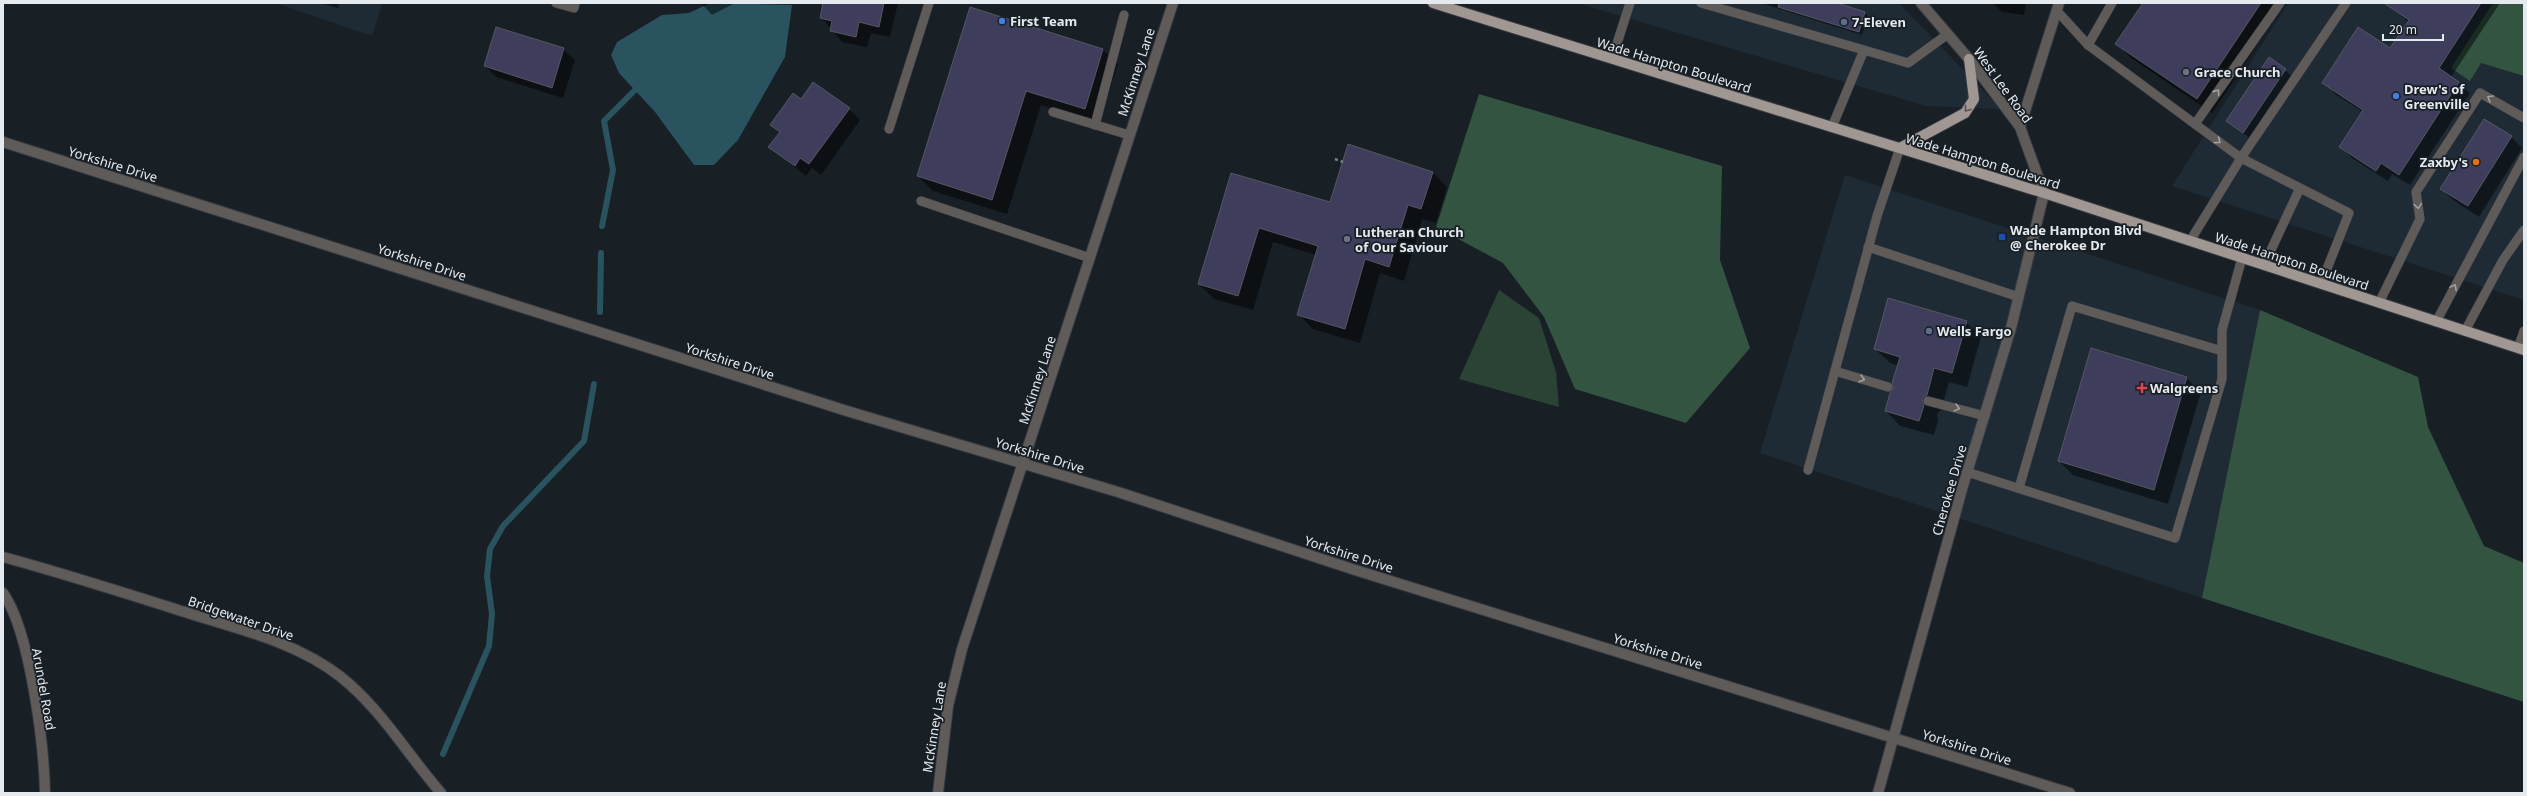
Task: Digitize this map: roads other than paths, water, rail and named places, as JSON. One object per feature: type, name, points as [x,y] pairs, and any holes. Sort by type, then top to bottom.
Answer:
[{"type":"main road","name":"Wade Hampton Boulevard","points":[[1433,3],[2044,193],[2521,349]]},
{"type":"main road","points":[[1900,148],[1965,113],[1974,99],[1969,59]]},
{"type":"street","name":"McKinney Lane","points":[[938,793],[948,706],[962,649],[1173,3]]},
{"type":"street","name":"West Lee Road","points":[[1926,5],[1969,59],[2020,128],[2044,193]]},
{"type":"street","points":[[2020,128],[2059,7]]},
{"type":"street","name":"Yorkshire Drive","points":[[3,142],[832,407],[1023,464],[2070,793]]},
{"type":"street","name":"Cherokee Drive","points":[[1878,793],[1967,472],[1985,416],[2019,297],[2044,193]]},
{"type":"street","name":"Bridgewater Drive","points":[[3,557],[63,573],[269,639],[318,662],[358,692],[441,793]]},
{"type":"street","name":"Arundel Road","points":[[3,593],[21,635],[32,686],[41,744],[45,793]]},
{"type":"lane","points":[[556,3],[574,8],[575,3]]},
{"type":"lane","points":[[889,129],[929,3]]},
{"type":"lane","points":[[1612,59],[1630,3]]},
{"type":"lane","points":[[1701,3],[1908,62],[1948,34]]},
{"type":"lane","points":[[2088,44],[2112,3]]},
{"type":"lane","points":[[2195,124],[2280,3]]},
{"type":"lane","points":[[2190,242],[2241,158],[2346,3]]},
{"type":"lane","points":[[2059,7],[2088,44],[2241,158],[2349,212],[2321,284]]},
{"type":"lane","points":[[1095,125],[1124,15]]},
{"type":"lane","points":[[1832,128],[1864,50]]},
{"type":"lane","points":[[2379,303],[2420,219],[2416,192],[2480,93],[2524,118]]},
{"type":"lane","points":[[1053,112],[1129,135]]},
{"type":"lane","points":[[1808,470],[1868,247],[1900,148]]},
{"type":"lane","points":[[2436,322],[2524,157]]},
{"type":"lane","points":[[2264,265],[2300,188]]},
{"type":"lane","points":[[921,201],[1090,258]]},
{"type":"lane","points":[[2465,331],[2503,260],[2524,230]]},
{"type":"lane","points":[[1868,247],[2019,297]]},
{"type":"lane","points":[[1967,472],[2175,538],[2222,379],[2222,330],[2242,258]]},
{"type":"lane","points":[[2019,488],[2072,306],[2222,351]]},
{"type":"lane","points":[[2521,349],[2524,331]]},
{"type":"lane","points":[[1835,371],[1888,387]]},
{"type":"lane","points":[[1928,401],[1985,416]]},
{"type":"water","points":[[710,3],[792,5],[785,57],[738,140],[714,165],[694,165],[655,112],[619,73],[611,55],[617,42],[662,15],[689,13]]},
{"type":"waterway","points":[[602,226],[613,170],[604,121],[635,90]]},
{"type":"waterway","points":[[600,312],[601,253]]},
{"type":"waterway","points":[[443,754],[489,646],[492,614],[487,576],[490,549],[503,526],[584,441],[594,384]]},
{"type":"place","name":"First Team","points":[[1002,21]]},
{"type":"place","name":"7-Eleven","points":[[1844,22]]},
{"type":"place","name":"Grace Church","points":[[2186,72]]},
{"type":"place","name":"Drew's of Greenville","points":[[2396,96]]},
{"type":"place","name":"Zaxby's","points":[[2476,162]]},
{"type":"place","name":"Wade Hampton Blvd @ Cherokee Dr","points":[[2002,237]]},
{"type":"place","name":"Lutheran Church of Our Saviour","points":[[1347,239]]},
{"type":"place","name":"Wells Fargo","points":[[1929,331]]},
{"type":"place","name":"Walgreens","points":[[2142,388]]}]
